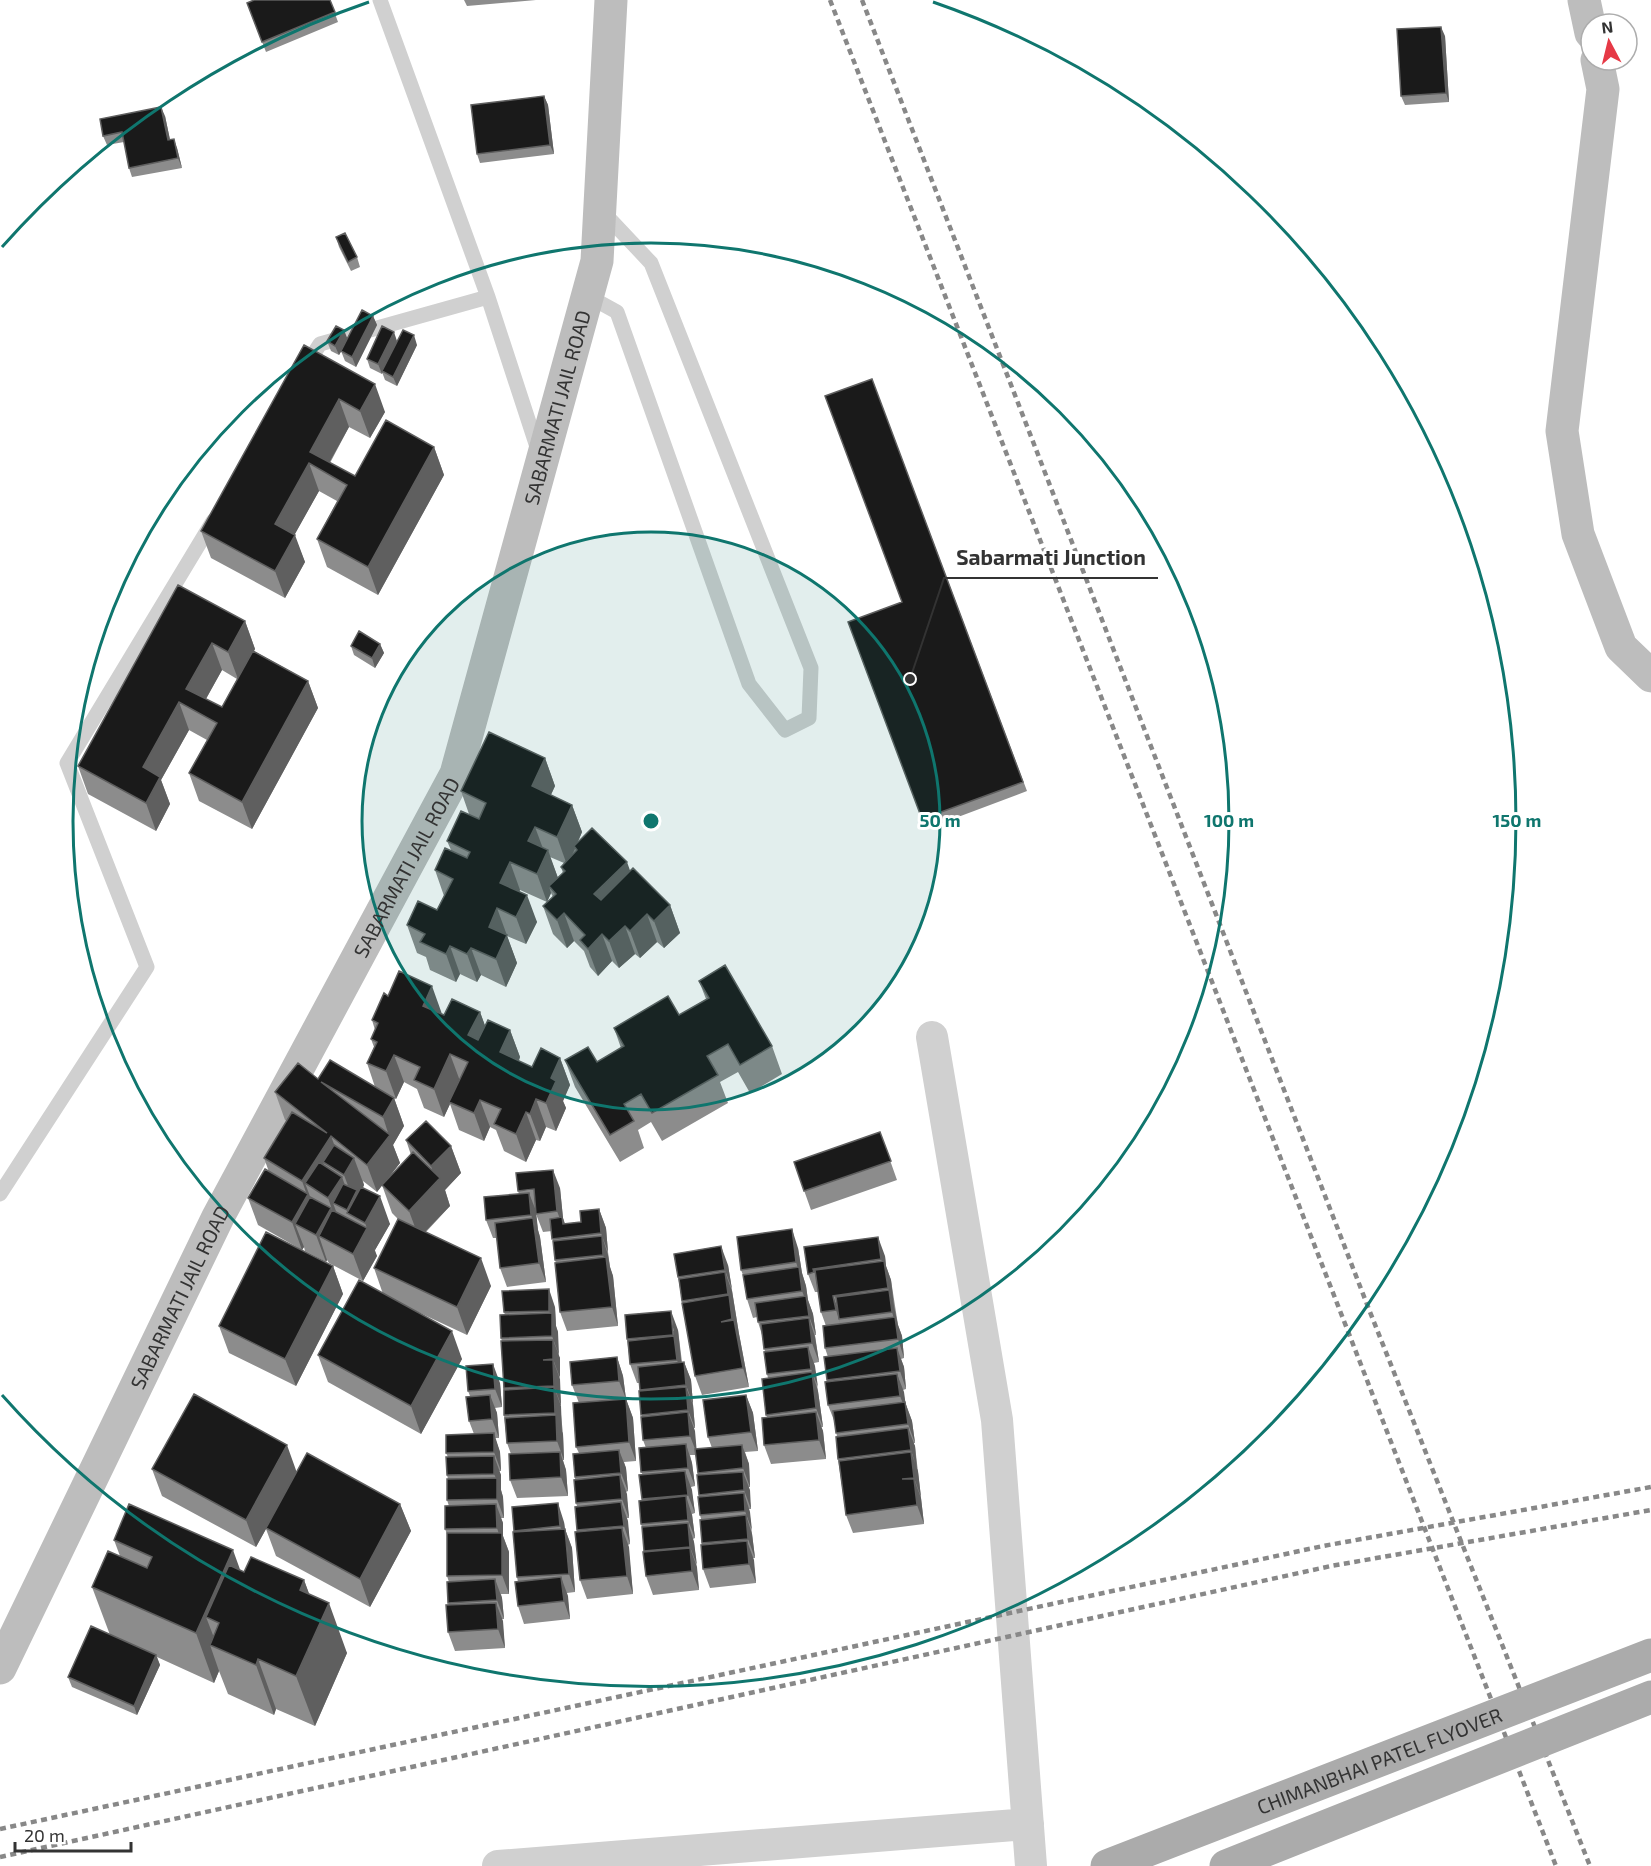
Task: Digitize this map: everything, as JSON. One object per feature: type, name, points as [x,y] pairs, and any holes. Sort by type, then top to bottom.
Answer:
[{"type":"main road","name":"CHIMANBHAI PATEL FLYOVER","points":[[1107,1866],[1651,1655]]},
{"type":"main road","name":"CHIMANBHAI PATEL FLYOVER","points":[[1226,1866],[1651,1697]]},
{"type":"street","name":"SABARMATI JAIL ROAD","points":[[0,1668],[218,1218],[456,774],[597,261],[611,0]]},
{"type":"street","points":[[1599,72],[1603,89],[1562,431],[1578,534],[1621,647],[1651,676]]},
{"type":"street","points":[[932,1037],[997,1420],[1031,1866]]},
{"type":"street","points":[[498,1866],[1028,1824]]},
{"type":"lane","points":[[380,0],[488,297],[542,462]]},
{"type":"lane","points":[[588,296],[617,312],[749,684],[785,730],[809,718],[811,668],[651,263],[600,209]]},
{"type":"lane","points":[[295,385],[320,344],[488,297]]},
{"type":"lane","points":[[0,1194],[147,967],[68,763],[221,507]]},
{"type":"building","points":[[254,0],[330,0],[335,12],[262,42],[247,3]]},
{"type":"building","points":[[1441,27],[1446,93],[1401,96],[1397,29]]},
{"type":"building","points":[[544,96],[550,145],[477,154],[471,105]]},
{"type":"building","points":[[161,107],[168,140],[174,139],[178,158],[129,168],[122,132],[103,136],[100,119]]},
{"type":"building","points":[[345,233],[357,257],[348,262],[336,237]]},
{"type":"building","points":[[362,310],[373,316],[352,357],[341,351]]},
{"type":"building","points":[[336,326],[344,330],[335,346],[327,341]]},
{"type":"building","points":[[382,326],[394,332],[378,364],[367,359]]},
{"type":"building","points":[[403,330],[414,335],[393,377],[382,371]]},
{"type":"building","points":[[304,345],[375,384],[360,411],[339,399],[310,452],[355,476],[386,420],[434,447],[368,567],[317,539],[347,485],[309,463],[275,524],[295,535],[275,571],[201,531]]},
{"type":"building","points":[[872,379],[1023,782],[922,819],[848,622],[902,602],[825,396]]},
{"type":"building","points":[[178,585],[245,621],[228,652],[212,643],[186,689],[222,707],[253,651],[308,681],[242,802],[189,773],[217,723],[179,702],[143,767],[160,777],[146,803],[78,766]]},
{"type":"building","points":[[359,631],[380,644],[372,658],[351,646]]},
{"type":"building","points":[[489,732],[545,758],[532,786],[572,805],[557,837],[535,827],[528,841],[548,850],[537,874],[510,862],[500,883],[527,895],[516,917],[497,908],[489,927],[507,935],[496,959],[471,948],[467,954],[450,946],[446,954],[420,942],[425,934],[407,925],[418,901],[437,910],[453,879],[435,870],[445,848],[467,858],[470,852],[447,841],[461,811],[479,819],[486,803],[461,791]]},
{"type":"building","points":[[592,828],[627,862],[594,894],[601,900],[633,868],[670,905],[654,921],[647,914],[630,931],[625,926],[609,941],[602,934],[588,949],[580,940],[585,935],[564,913],[557,920],[543,906],[556,894],[549,886],[565,871],[561,867],[577,850],[574,846]]},
{"type":"building","points":[[725,965],[772,1046],[740,1065],[728,1044],[707,1056],[718,1075],[652,1113],[641,1094],[624,1104],[634,1121],[610,1135],[565,1060],[588,1047],[597,1062],[624,1046],[614,1028],[668,996],[679,1015],[709,998],[699,981]]},
{"type":"building","points":[[399,971],[432,986],[423,1006],[444,1015],[452,999],[480,1012],[468,1035],[478,1040],[488,1020],[510,1030],[500,1052],[532,1067],[541,1048],[560,1058],[551,1078],[556,1081],[546,1103],[536,1099],[530,1114],[526,1112],[516,1134],[494,1124],[501,1109],[480,1100],[474,1113],[449,1102],[468,1062],[450,1054],[434,1089],[414,1080],[420,1067],[394,1055],[386,1071],[367,1063],[377,1042],[371,1039],[378,1023],[372,1020],[384,993],[388,996]]},
{"type":"building","points":[[330,1060],[394,1098],[383,1117],[321,1082],[390,1135],[367,1165],[331,1136],[302,1181],[264,1158],[292,1112],[327,1133],[275,1092],[298,1063],[318,1079]]},
{"type":"building","points":[[426,1121],[451,1146],[431,1166],[406,1140]]},
{"type":"building","points":[[880,1132],[891,1161],[804,1191],[794,1162]]},
{"type":"building","points":[[334,1145],[354,1158],[344,1175],[323,1162]]},
{"type":"building","points":[[413,1152],[440,1178],[409,1211],[382,1185]]},
{"type":"building","points":[[319,1162],[342,1177],[328,1198],[305,1183]]},
{"type":"building","points":[[265,1169],[308,1194],[292,1222],[248,1198]]},
{"type":"building","points":[[553,1170],[557,1211],[536,1214],[534,1189],[518,1191],[516,1173]]},
{"type":"building","points":[[343,1184],[357,1190],[347,1210],[333,1203]]},
{"type":"building","points":[[361,1187],[380,1196],[365,1223],[347,1213]]},
{"type":"building","points":[[529,1193],[531,1215],[486,1220],[484,1197]]},
{"type":"building","points":[[310,1197],[331,1208],[316,1235],[295,1224]]},
{"type":"building","points":[[599,1209],[601,1233],[552,1239],[550,1219],[562,1217],[563,1224],[581,1222],[580,1211]]},
{"type":"building","points":[[332,1210],[367,1228],[353,1254],[319,1236]]},
{"type":"building","points":[[533,1218],[539,1263],[500,1268],[495,1223]]},
{"type":"building","points":[[398,1219],[481,1258],[457,1307],[374,1268]]},
{"type":"building","points":[[792,1229],[796,1262],[741,1270],[737,1237]]},
{"type":"building","points":[[266,1232],[333,1266],[285,1359],[219,1326]]},
{"type":"building","points":[[602,1236],[603,1255],[555,1260],[553,1241]]},
{"type":"building","points":[[878,1237],[881,1259],[813,1269],[814,1272],[808,1274],[804,1247]]},
{"type":"building","points":[[721,1246],[725,1270],[678,1277],[674,1254]]},
{"type":"building","points":[[606,1257],[612,1307],[560,1312],[555,1263]]},
{"type":"building","points":[[884,1261],[888,1288],[833,1296],[836,1310],[821,1312],[815,1270]]},
{"type":"building","points":[[799,1267],[802,1291],[747,1299],[743,1275]]},
{"type":"building","points":[[725,1272],[728,1294],[682,1301],[679,1279]]},
{"type":"building","points":[[359,1280],[452,1331],[411,1406],[318,1355]]},
{"type":"building","points":[[549,1289],[549,1311],[504,1312],[502,1291]]},
{"type":"building","points":[[889,1290],[892,1312],[839,1319],[836,1297]]},
{"type":"building","points":[[729,1295],[732,1319],[721,1322],[734,1320],[743,1368],[695,1376],[682,1303]]},
{"type":"building","points":[[806,1296],[809,1316],[758,1322],[755,1303]]},
{"type":"building","points":[[671,1311],[673,1335],[627,1339],[625,1315]]},
{"type":"building","points":[[552,1313],[552,1336],[501,1338],[500,1315]]},
{"type":"building","points":[[895,1317],[898,1339],[825,1348],[823,1326]]},
{"type":"building","points":[[809,1318],[812,1343],[764,1349],[761,1324]]},
{"type":"building","points":[[674,1336],[677,1360],[630,1364],[628,1341]]},
{"type":"building","points":[[553,1340],[553,1359],[543,1360],[553,1360],[554,1386],[504,1388],[501,1341]]},
{"type":"building","points":[[808,1347],[811,1369],[767,1374],[764,1352]]},
{"type":"building","points":[[897,1348],[900,1371],[827,1380],[824,1357]]},
{"type":"building","points":[[617,1357],[619,1381],[572,1385],[570,1362]]},
{"type":"building","points":[[684,1362],[686,1385],[640,1390],[638,1367]]},
{"type":"building","points":[[493,1364],[495,1389],[468,1391],[466,1366]]},
{"type":"building","points":[[812,1372],[816,1408],[766,1415],[762,1379]]},
{"type":"building","points":[[897,1374],[900,1396],[828,1405],[825,1382]]},
{"type":"building","points":[[554,1387],[555,1413],[504,1415],[504,1390]]},
{"type":"building","points":[[686,1387],[688,1410],[641,1415],[639,1391]]},
{"type":"building","points":[[194,1394],[287,1445],[246,1520],[152,1469]]},
{"type":"building","points":[[490,1395],[492,1419],[469,1421],[466,1397]]},
{"type":"building","points":[[746,1395],[751,1432],[708,1437],[703,1400]]},
{"type":"building","points":[[626,1399],[629,1442],[576,1447],[573,1403]]},
{"type":"building","points":[[905,1402],[908,1424],[836,1433],[833,1411]]},
{"type":"building","points":[[688,1412],[690,1436],[643,1440],[641,1417]]},
{"type":"building","points":[[816,1412],[819,1440],[764,1445],[762,1418]]},
{"type":"building","points":[[556,1415],[557,1441],[507,1443],[505,1418]]},
{"type":"building","points":[[908,1428],[911,1450],[838,1459],[836,1437]]},
{"type":"building","points":[[494,1433],[494,1452],[446,1453],[446,1435]]},
{"type":"building","points":[[686,1444],[688,1468],[641,1472],[639,1448]]},
{"type":"building","points":[[742,1445],[743,1468],[698,1473],[695,1449]]},
{"type":"building","points":[[619,1450],[621,1473],[575,1477],[573,1454]]},
{"type":"building","points":[[560,1452],[561,1477],[510,1480],[509,1454]]},
{"type":"building","points":[[911,1452],[914,1478],[902,1479],[914,1479],[917,1505],[846,1515],[839,1461]]},
{"type":"building","points":[[307,1453],[400,1504],[360,1579],[266,1528]]},
{"type":"building","points":[[494,1456],[494,1474],[447,1475],[446,1457]]},
{"type":"building","points":[[685,1471],[688,1495],[642,1499],[639,1475]]},
{"type":"building","points":[[743,1472],[744,1490],[699,1495],[697,1475]]},
{"type":"building","points":[[620,1475],[622,1499],[576,1503],[574,1480]]},
{"type":"building","points":[[497,1478],[497,1499],[447,1500],[447,1479]]},
{"type":"building","points":[[744,1493],[745,1511],[700,1515],[698,1497]]},
{"type":"building","points":[[686,1496],[688,1520],[641,1524],[639,1501]]},
{"type":"building","points":[[621,1502],[624,1526],[577,1530],[575,1507]]},
{"type":"building","points":[[558,1503],[560,1526],[514,1531],[512,1507]]},
{"type":"building","points":[[129,1504],[233,1550],[196,1633],[92,1587],[108,1551],[147,1568],[152,1557],[114,1540]]},
{"type":"building","points":[[496,1504],[497,1528],[445,1529],[445,1506]]},
{"type":"building","points":[[746,1515],[748,1539],[702,1543],[700,1520]]},
{"type":"building","points":[[688,1523],[690,1547],[644,1551],[642,1527]]},
{"type":"building","points":[[622,1528],[627,1576],[580,1580],[575,1532]]},
{"type":"building","points":[[565,1529],[569,1574],[517,1577],[513,1532]]},
{"type":"building","points":[[447,1533],[502,1533],[502,1575],[447,1576]]},
{"type":"building","points":[[747,1541],[749,1564],[703,1569],[701,1545]]},
{"type":"building","points":[[690,1548],[692,1571],[646,1576],[643,1552]]},
{"type":"building","points":[[251,1557],[304,1580],[300,1590],[329,1603],[296,1676],[258,1659],[256,1665],[210,1645],[219,1623],[206,1617],[229,1565],[244,1572]]},
{"type":"building","points":[[561,1577],[564,1601],[518,1606],[515,1582]]},
{"type":"building","points":[[495,1579],[497,1600],[448,1603],[447,1582]]},
{"type":"building","points":[[496,1603],[498,1629],[448,1632],[446,1605]]},
{"type":"building","points":[[91,1626],[156,1655],[134,1706],[68,1677]]},
{"type":"railway","points":[[830,0],[1556,1866]]},
{"type":"railway","points":[[862,0],[1370,1312],[1590,1866]]},
{"type":"railway","points":[[0,1829],[1323,1546],[1651,1487]]},
{"type":"railway","points":[[0,1857],[1331,1566],[1651,1510]]},
{"type":"place","name":"Sabarmati Junction","points":[[910,679]]}]
